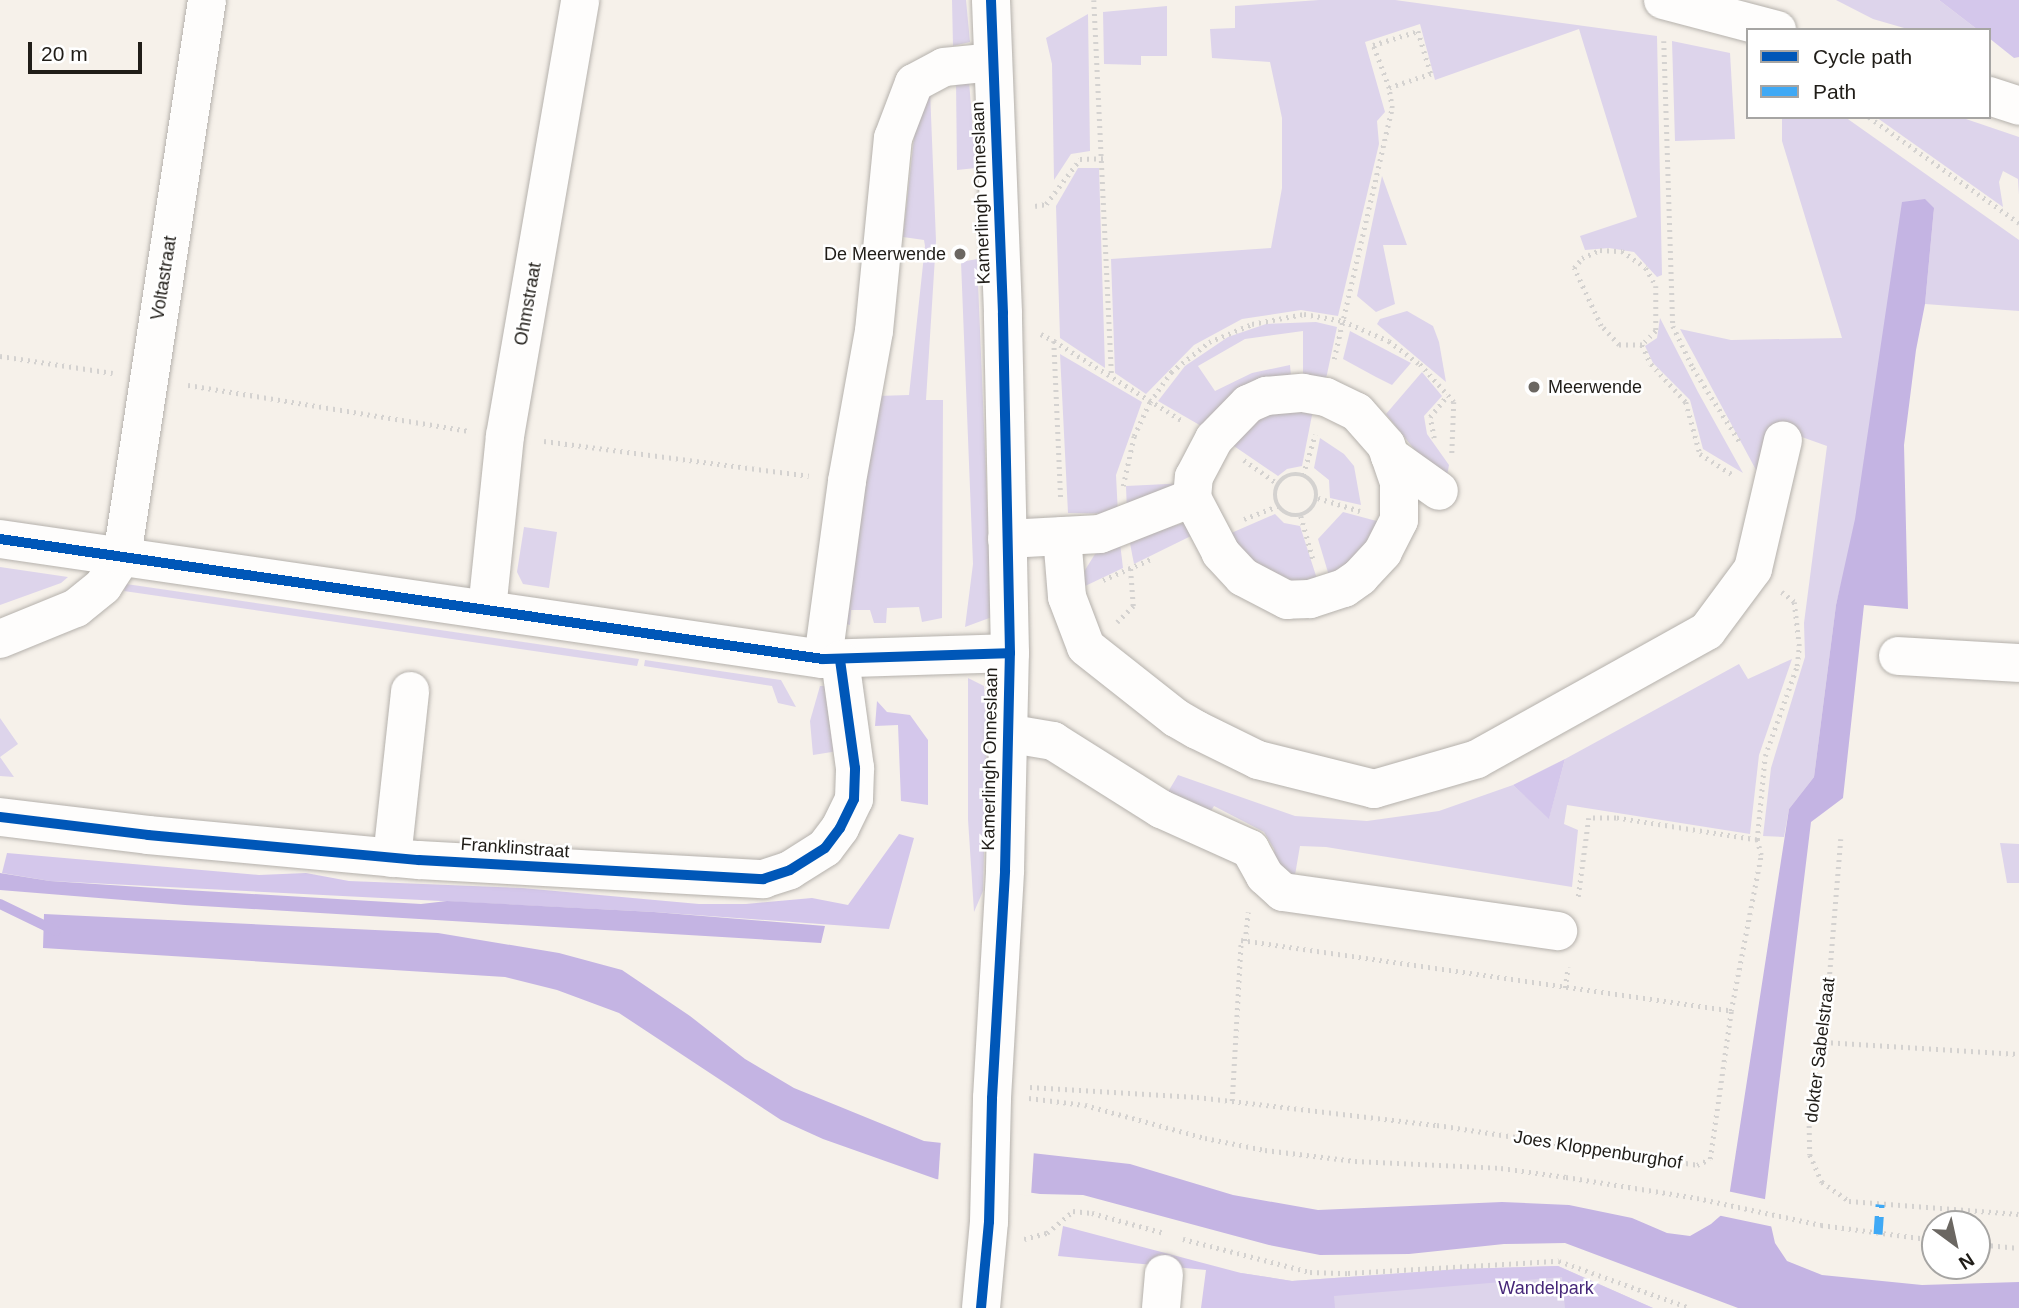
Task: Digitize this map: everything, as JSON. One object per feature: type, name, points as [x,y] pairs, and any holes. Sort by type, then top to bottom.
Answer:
[{"type":"street","name":"Voltastraat","points":[[122,557],[207,0]]},
{"type":"street","name":"Ohmstraat","points":[[487,610],[505,436],[580,0]]},
{"type":"street","name":"Kamerlingh Onneslaan","points":[[981,1308],[1004,1231],[992,1107],[1005,870],[1006,733],[1010,653],[1003,313],[991,0]]},
{"type":"street","points":[[1663,13],[1730,7],[1773,28]]},
{"type":"street","points":[[832,659],[847,481],[874,331],[893,138],[914,83],[944,67],[992,62]]},
{"type":"street","points":[[1991,97],[2019,106]]},
{"type":"street","points":[[1303,393],[1326,397],[1357,412],[1387,445],[1399,482],[1399,520],[1383,552],[1360,577],[1344,588],[1310,599],[1287,600],[1243,577],[1221,553],[1192,498],[1194,477],[1214,439],[1248,404],[1266,397],[1303,393]]},
{"type":"street","points":[[1062,536],[1067,597],[1086,647],[1175,718],[1197,730],[1258,760],[1374,789],[1477,759],[1707,631],[1753,569],[1768,515],[1783,440]]},
{"type":"street","points":[[1390,456],[1438,491]]},
{"type":"street","points":[[1007,539],[1100,534],[1192,498]]},
{"type":"street","points":[[0,539],[832,659],[1010,653]]},
{"type":"street","points":[[0,639],[76,608],[103,586],[122,557]]},
{"type":"street","points":[[1898,656],[2019,663]]},
{"type":"street","name":"Franklinstraat","points":[[0,817],[148,835],[392,858],[763,879],[790,870],[825,848],[840,828],[853,799],[855,768],[832,659]]},
{"type":"street","points":[[392,858],[410,691]]},
{"type":"street","points":[[1006,733],[1053,741],[1161,809],[1250,849],[1265,876],[1283,892],[1568,930]]},
{"type":"path","points":[[1094,0],[1112,376]]},
{"type":"path","points":[[1663,13],[1673,326],[1693,368],[1727,417],[1745,450]]},
{"type":"path","points":[[1303,475],[1326,397],[1392,108],[1389,88],[1373,45],[1418,31],[1431,74],[1389,88]]},
{"type":"path","points":[[1872,119],[2019,223]]},
{"type":"path","points":[[999,211],[1046,204],[1080,159],[1103,158]]},
{"type":"path","points":[[1600,250],[1622,251],[1646,268],[1656,286],[1656,331],[1642,345],[1619,345],[1601,326],[1574,268],[1581,258],[1600,250]]},
{"type":"path","points":[[1003,313],[1054,341],[1214,439],[1278,484]]},
{"type":"path","points":[[1054,341],[1062,536]]},
{"type":"path","points":[[1642,345],[1651,364],[1686,402],[1700,454],[1758,490],[1768,515]]},
{"type":"path","points":[[0,356],[505,436],[847,481]]},
{"type":"path","points":[[1448,395],[1454,402],[1452,456],[1433,438],[1430,417],[1448,395]]},
{"type":"path","points":[[1290,474],[1303,475],[1314,482],[1318,498],[1311,511],[1301,516],[1286,514],[1278,506],[1275,495],[1278,484],[1290,474]]},
{"type":"path","points":[[1566,988],[1568,930],[1589,818],[1616,818],[1757,839]]},
{"type":"path","points":[[1232,1101],[1241,940],[1731,1011]]},
{"type":"path","points":[[1824,1042],[2019,1054]]},
{"type":"path","points":[[992,1107],[1027,1098],[1085,1104],[1205,1138],[1265,1150],[1355,1161],[1501,1168],[1697,1198],[1821,1225],[1921,1238]]},
{"type":"path","points":[[1004,1231],[1047,1233],[1073,1211],[1092,1213],[1310,1272],[1559,1261],[1690,1308]]},
{"type":"path","points":[[1991,1245],[2019,1248]]},
{"type":"green space","points":[[952,0],[966,0],[970,42],[953,46]]},
{"type":"green space","points":[[1319,0],[1395,0],[1657,36],[1662,275],[1657,277],[1634,252],[1609,248],[1585,250],[1580,236],[1637,217],[1579,29],[1435,80],[1420,24],[1365,42],[1385,112],[1377,121],[1379,144],[1338,316],[1301,310],[1242,319],[1194,345],[1146,394],[1115,373],[1111,259],[1271,248],[1282,188],[1282,118],[1270,62],[1212,58],[1210,29],[1235,28],[1235,6]]},
{"type":"green space","points":[[1836,0],[1939,0],[1975,28],[1904,28],[1873,19]]},
{"type":"green space","points":[[1167,6],[1167,56],[1141,56],[1141,65],[1104,64],[1103,12]]},
{"type":"green space","points":[[1088,14],[1090,151],[1071,154],[1054,180],[1052,64],[1046,38]]},
{"type":"green space","points":[[1672,41],[1730,53],[1735,139],[1675,141]]},
{"type":"green space","points":[[956,81],[969,81],[976,168],[957,170]]},
{"type":"green space","points":[[930,90],[936,241],[926,400],[943,400],[942,618],[922,622],[919,607],[887,608],[886,623],[874,623],[870,610],[851,610],[850,625],[842,623],[877,396],[909,395],[925,246],[924,240],[903,237],[915,129]]},
{"type":"green space","points":[[1782,119],[1848,119],[2019,240],[2019,311],[1925,304],[1934,208],[1836,605],[1814,777],[1789,809],[1784,837],[1763,836],[1771,768],[1805,657],[1804,623],[1827,446],[1771,426],[1762,481],[1680,329],[1731,340],[1842,338],[1782,141]]},
{"type":"green space","points":[[1879,119],[1966,119],[2019,137],[2019,195],[2018,179],[2003,171],[1999,182],[2003,207]]},
{"type":"green space","points":[[1078,168],[1099,168],[1105,368],[1060,338],[1056,206]]},
{"type":"green space","points":[[1382,176],[1407,245],[1383,245],[1395,304],[1376,312],[1357,296]]},
{"type":"green space","points":[[977,259],[992,617],[965,627],[973,564],[961,262]]},
{"type":"green space","points":[[1407,311],[1433,326],[1439,342],[1446,382],[1377,324],[1380,319]]},
{"type":"green space","points":[[1660,318],[1743,473],[1703,449],[1690,400],[1653,363],[1645,346],[1657,338]]},
{"type":"green space","points":[[1316,322],[1337,327],[1326,379],[1303,374],[1303,331],[1245,339],[1198,366],[1215,391],[1252,373],[1290,365],[1291,376],[1203,427],[1158,401],[1185,366],[1228,337],[1266,324]]},
{"type":"green space","points":[[1350,331],[1411,363],[1392,385],[1376,377],[1343,359]]},
{"type":"green space","points":[[1060,354],[1142,402],[1116,475],[1118,514],[1068,513]]},
{"type":"green space","points":[[1422,372],[1442,396],[1424,416],[1427,434],[1449,465],[1446,481],[1418,454],[1386,414]]},
{"type":"green space","points":[[1285,410],[1313,410],[1302,466],[1287,469],[1278,476],[1231,444],[1261,418]]},
{"type":"green space","points":[[1320,438],[1344,454],[1354,466],[1361,505],[1330,498],[1329,480],[1314,468]]},
{"type":"green space","points":[[1188,483],[1127,512],[1126,486]]},
{"type":"green space","points":[[1343,512],[1384,523],[1372,544],[1330,579],[1318,539]]},
{"type":"green space","points":[[1275,514],[1284,523],[1300,526],[1318,582],[1287,585],[1256,573],[1222,537]]},
{"type":"green space","points":[[1184,523],[1195,534],[1134,564],[1129,538]]},
{"type":"green space","points":[[524,527],[557,532],[549,588],[523,584],[517,572]]},
{"type":"green space","points":[[1120,543],[1123,568],[1081,588],[1085,570],[1097,551]]},
{"type":"green space","points":[[0,567],[68,577],[61,583],[0,605]]},
{"type":"green space","points":[[126,584],[639,659],[637,666],[124,591]]},
{"type":"green space","points":[[1792,659],[1759,755],[1750,834],[1567,805],[1564,824],[1578,830],[1572,887],[1326,847],[1300,846],[1295,875],[1276,868],[1274,849],[1264,832],[1214,806],[1209,814],[1168,792],[1178,775],[1295,816],[1367,821],[1439,811],[1513,785],[1549,818],[1565,759],[1739,664],[1748,679]]},
{"type":"green space","points":[[645,660],[781,680],[796,707],[778,703],[772,686],[644,666]]},
{"type":"green space","points":[[968,678],[984,686],[987,738],[983,891],[974,912],[968,819]]},
{"type":"green space","points":[[820,686],[826,686],[838,751],[813,755],[810,721]]},
{"type":"green space","points":[[0,718],[18,744],[0,757]]},
{"type":"green space","points":[[0,757],[14,777],[0,776]]},
{"type":"green space","points":[[2000,843],[2019,844],[2019,883],[2007,883]]},
{"type":"green space","name":"Wandelpark","points":[[1558,1266],[1653,1308],[1237,1308],[1241,1273],[1292,1281],[1461,1269]]},
{"type":"shaded area","points":[[1939,0],[2019,0],[2019,57],[2014,58],[1991,40],[1991,28],[1975,28]]},
{"type":"shaded area","points":[[1925,199],[1934,208],[1925,304],[1916,350],[1904,445],[1908,609],[1864,605],[1843,798],[1811,822],[1765,1199],[1775,1243],[1787,1261],[1822,1275],[1922,1285],[2019,1282],[2019,1308],[1738,1308],[1565,1243],[1504,1244],[1409,1254],[1320,1255],[1269,1245],[1083,1195],[1040,1194],[936,1179],[823,1139],[781,1120],[619,1013],[557,990],[505,977],[43,948],[44,914],[438,933],[559,953],[622,970],[690,1016],[745,1059],[794,1088],[924,1141],[1130,1164],[1233,1195],[1318,1210],[1502,1202],[1569,1205],[1632,1218],[1667,1233],[1690,1236],[1711,1224],[1727,1210],[1789,809],[1814,777],[1836,605],[1855,519],[1902,202]]},
{"type":"shaded area","points":[[877,701],[887,712],[910,715],[928,740],[928,805],[901,801],[898,725],[875,726]]},
{"type":"shaded area","points":[[1565,759],[1549,819],[1513,785]]},
{"type":"shaded area","points":[[899,834],[914,838],[889,929],[654,912],[50,881],[2,873],[7,853],[259,875],[306,873],[349,881],[522,888],[699,904],[746,904],[812,898],[848,905]]},
{"type":"shaded area","points":[[0,873],[50,881],[186,890],[421,904],[447,901],[654,912],[825,926],[821,943],[185,905],[0,890]]},
{"type":"shaded area","name":"Wandelpark","points":[[1063,1226],[1241,1273],[1292,1281],[1461,1269],[1558,1266],[1653,1308],[1565,1308],[1562,1277],[1334,1296],[1335,1308],[1201,1308],[1206,1270],[1058,1256]]},
{"type":"pier","points":[[941,1138],[1034,1149],[1031,1196],[938,1183]]},
{"type":"pier","points":[[1727,1191],[1769,1200],[1774,1227],[1717,1215],[1724,1209]]},
{"type":"waterway","points":[[0,904],[56,931]]},
{"type":"marked path","points":[[1878,1234],[1880,1204]]},
{"type":"cycle path","points":[[981,1308],[989,1222],[992,1098],[1005,870],[1010,653],[1003,313],[991,0]]},
{"type":"cycle path","points":[[0,539],[823,659],[1010,653]]},
{"type":"cycle path","points":[[0,817],[148,835],[419,860],[763,879],[790,870],[825,848],[840,828],[854,799],[855,768],[840,660]]},
{"type":"place","name":"De Meerwende","points":[[960,254]]},
{"type":"place","name":"Meerwende","points":[[1534,387]]}]
